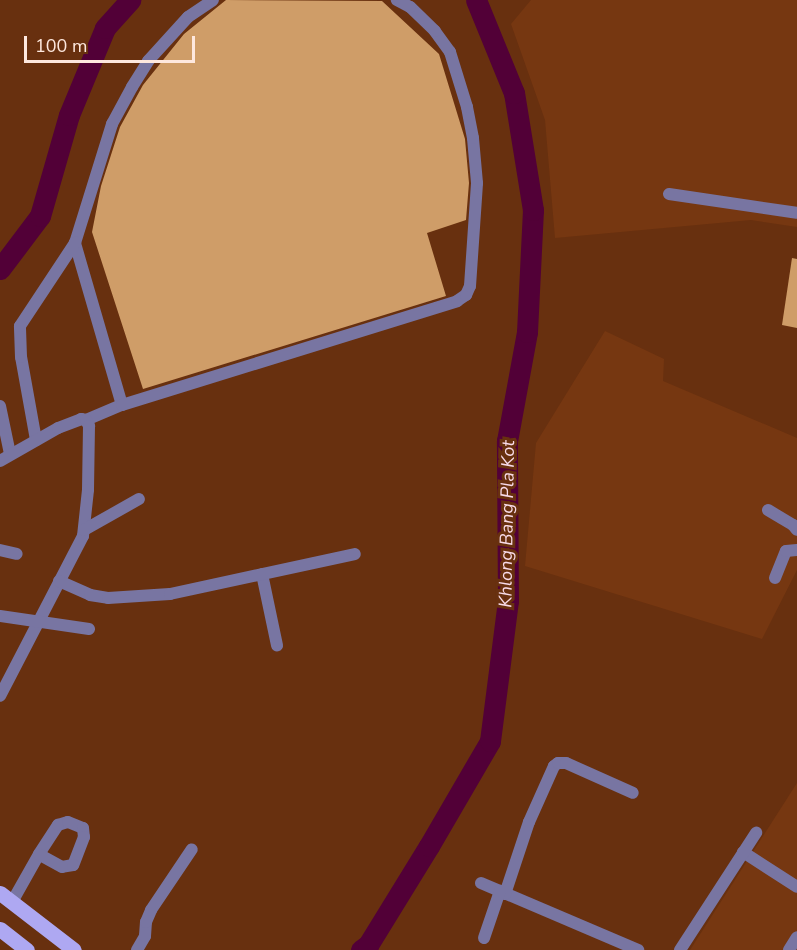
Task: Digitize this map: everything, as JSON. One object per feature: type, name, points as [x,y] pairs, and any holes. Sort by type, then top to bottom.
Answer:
[{"type":"main road","points":[[6,898],[74,950]]},
{"type":"main road","points":[[0,929],[27,950]]},
{"type":"street","points":[[36,440],[21,357],[20,326],[75,243],[112,124],[132,87],[148,61],[188,17],[213,0]]},
{"type":"street","points":[[0,406],[5,457],[70,423],[86,420],[122,405],[457,301],[466,295],[470,286],[477,183],[473,138],[467,107],[450,52],[435,31],[410,7],[397,0]]},
{"type":"street","points":[[669,194],[797,213]]},
{"type":"street","points":[[75,243],[122,405]]},
{"type":"street","points":[[0,696],[84,530],[88,458],[86,420]]},
{"type":"street","points":[[84,530],[139,499]]},
{"type":"street","points":[[768,510],[793,525],[797,530]]},
{"type":"street","points":[[775,578],[786,551],[796,546]]},
{"type":"street","points":[[0,550],[17,554]]},
{"type":"street","points":[[59,581],[90,595],[108,598],[170,594],[355,555]]},
{"type":"street","points":[[262,574],[278,645]]},
{"type":"street","points":[[0,616],[89,629]]},
{"type":"street","points":[[0,666],[13,669]]},
{"type":"street","points":[[484,938],[529,822],[554,766],[558,763],[566,763],[633,793]]},
{"type":"street","points":[[680,950],[756,833]]},
{"type":"street","points":[[137,950],[145,936],[146,922],[151,910],[192,849]]},
{"type":"street","points":[[743,852],[797,887]]},
{"type":"street","points":[[6,898],[39,854]]},
{"type":"street","points":[[481,883],[638,950]]},
{"type":"street","points":[[789,950],[797,937]]},
{"type":"shaded area","points":[[531,0],[797,0],[797,227],[751,220],[555,238],[545,120],[511,24]]},
{"type":"shaded area","points":[[605,331],[664,359],[663,381],[797,438],[797,570],[762,639],[525,566],[536,443]]},
{"type":"shaded area","points":[[797,783],[797,950],[690,950]]},
{"type":"building","points":[[226,0],[382,1],[439,54],[465,139],[469,183],[466,220],[427,233],[446,296],[143,389],[92,232],[101,186],[120,127],[143,85],[184,34]]},
{"type":"building","points":[[792,258],[797,259],[797,328],[782,325]]},
{"type":"waterway","name":"Khlong Bang Pla Kot","points":[[0,269],[40,216],[69,115],[105,28],[130,0]]},
{"type":"waterway","name":"Khlong Bang Pla Kot","points":[[361,950],[368,945],[490,741],[508,601],[507,441],[527,332],[533,210],[514,93],[476,0]]}]
